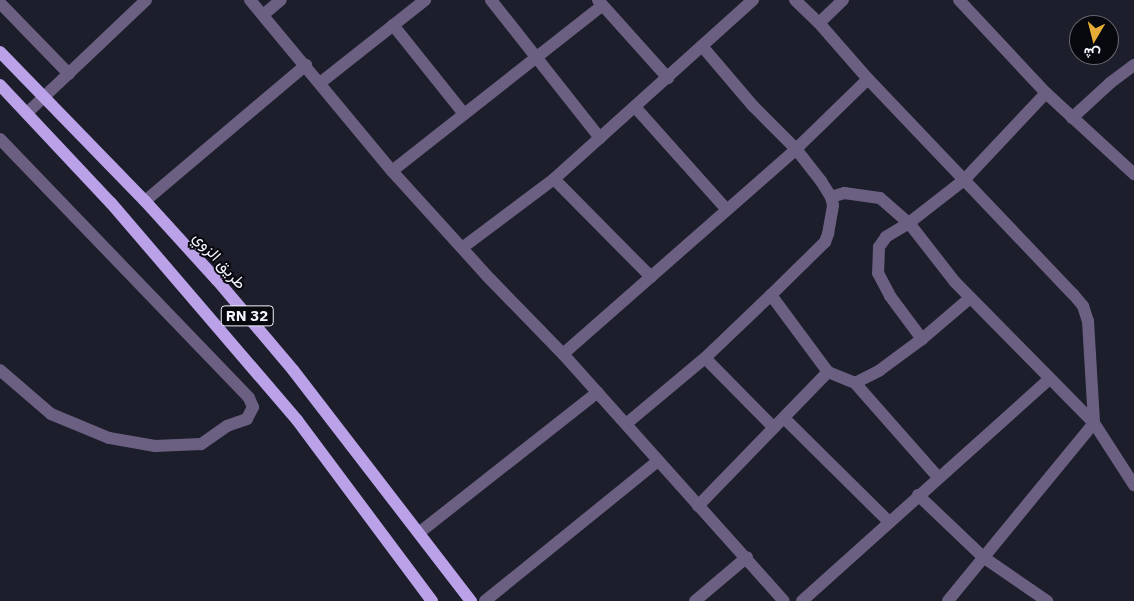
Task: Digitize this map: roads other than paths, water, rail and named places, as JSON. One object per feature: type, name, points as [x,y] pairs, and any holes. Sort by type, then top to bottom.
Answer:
[{"type":"main road","name":"طريق الزوي","points":[[0,52],[145,201],[216,280],[293,370],[420,532],[471,601]]},
{"type":"main road","name":"RN 32","points":[[0,85],[111,203],[297,420],[432,601]]},
{"type":"street","points":[[28,113],[146,0]]},
{"type":"street","points":[[250,0],[306,65],[392,171],[598,392],[784,601]]},
{"type":"street","points":[[263,15],[281,0]]},
{"type":"street","points":[[320,82],[425,0]]},
{"type":"street","points":[[491,0],[600,138]]},
{"type":"street","points":[[462,248],[554,179],[753,0]]},
{"type":"street","points":[[795,0],[819,23],[868,79],[1073,294],[1086,314],[1090,340],[1094,423],[948,601]]},
{"type":"street","points":[[819,23],[843,0]]},
{"type":"street","points":[[958,0],[1046,93],[1134,174]]},
{"type":"street","points":[[0,3],[69,74]]},
{"type":"street","points":[[392,171],[600,3],[668,78]]},
{"type":"street","points":[[393,25],[464,114]]},
{"type":"street","points":[[626,424],[706,358],[825,242],[832,216],[831,197],[796,149],[753,106],[702,46]]},
{"type":"street","points":[[145,201],[306,65]]},
{"type":"street","points":[[1072,118],[1110,83],[1134,65]]},
{"type":"street","points":[[563,354],[796,149],[868,79]]},
{"type":"street","points":[[922,339],[890,296],[878,273],[879,247],[886,237],[909,223],[964,180],[1046,93]]},
{"type":"street","points":[[635,107],[727,210]]},
{"type":"street","points":[[0,139],[249,398],[253,407],[247,419],[227,426],[201,444],[156,446],[109,438],[51,414],[0,370]]},
{"type":"street","points":[[554,179],[650,277]]},
{"type":"street","points":[[831,197],[844,193],[880,198],[909,223],[955,282],[1094,423],[1134,485]]},
{"type":"street","points":[[772,295],[828,372],[855,383],[938,477]]},
{"type":"street","points":[[855,383],[880,370],[922,339],[970,298]]},
{"type":"street","points":[[706,358],[774,428]]},
{"type":"street","points":[[698,506],[828,372]]},
{"type":"street","points":[[802,601],[938,477],[1050,379]]},
{"type":"street","points":[[420,532],[598,392]]},
{"type":"street","points":[[784,418],[889,522]]},
{"type":"street","points":[[485,601],[658,461]]},
{"type":"street","points":[[918,495],[983,557],[1047,601]]},
{"type":"street","points":[[695,601],[746,557]]}]
